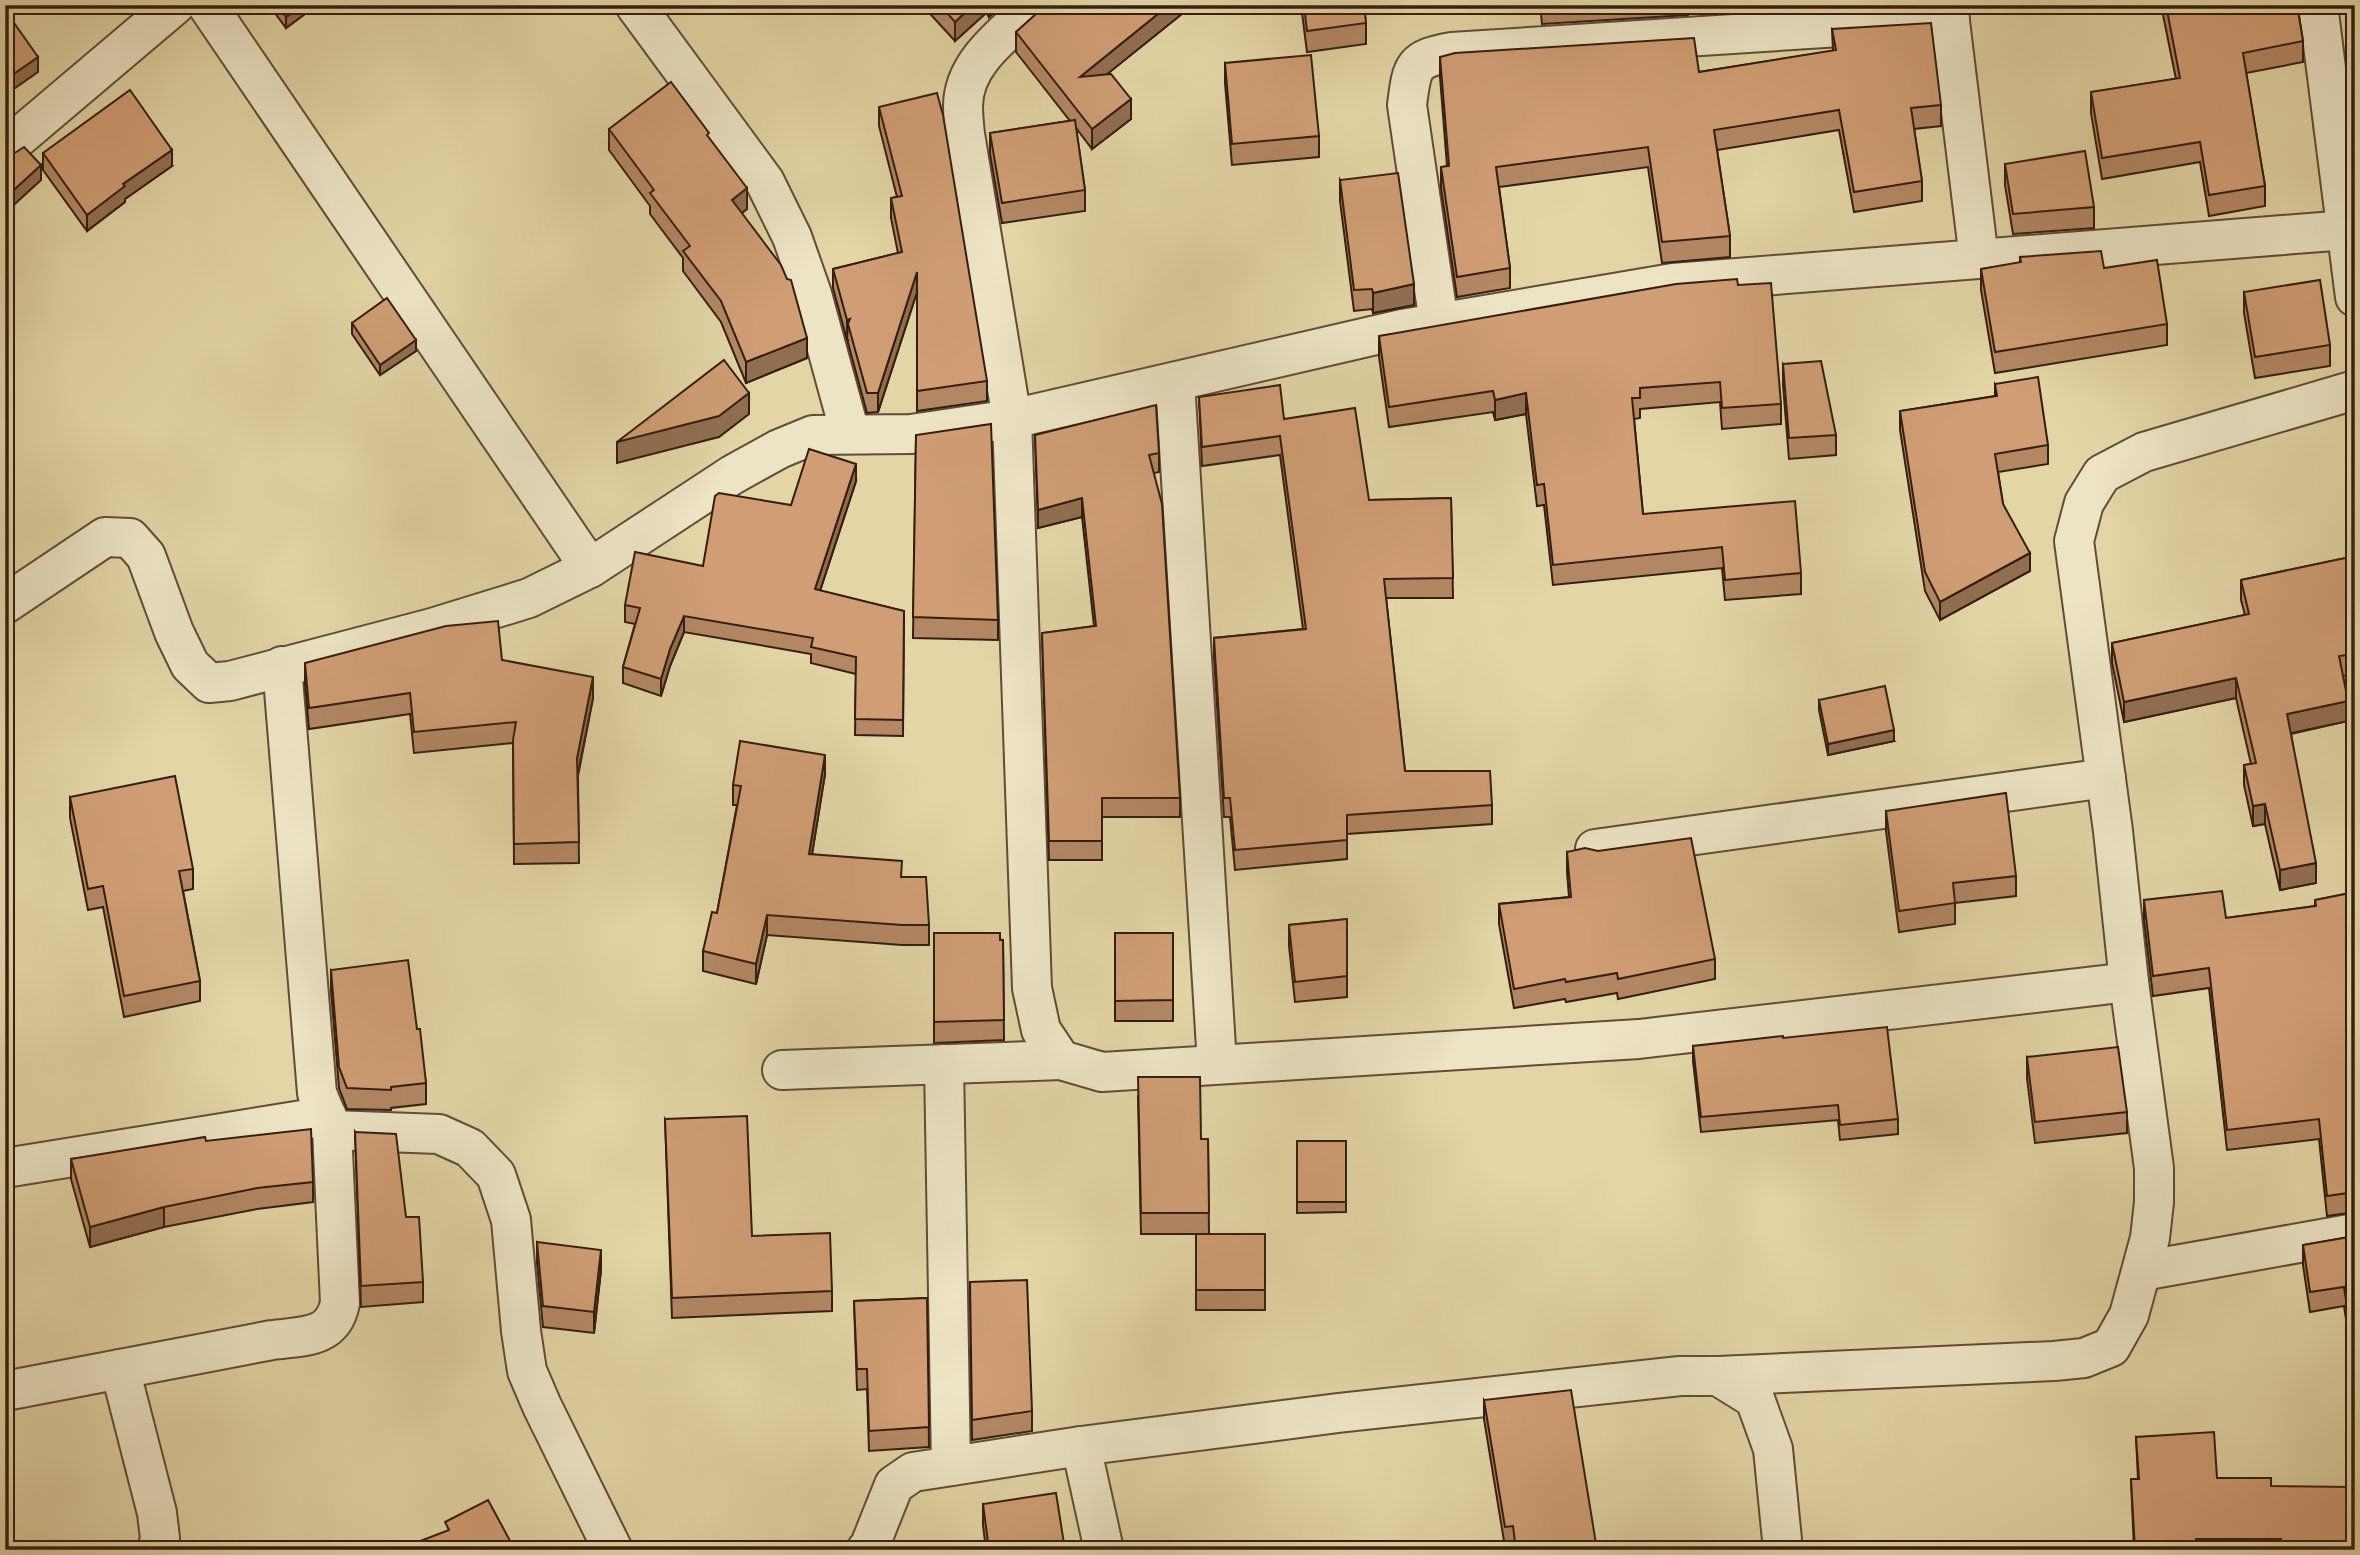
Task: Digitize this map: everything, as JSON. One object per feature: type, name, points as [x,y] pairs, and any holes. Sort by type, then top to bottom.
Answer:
[{"type":"street","points":[[5,149],[175,5]]},
{"type":"street","points":[[207,5],[590,568]]},
{"type":"street","points":[[635,5],[765,182],[792,237],[812,294],[850,433]]},
{"type":"street","points":[[1035,5],[983,55],[970,76],[962,103],[1012,419],[1031,988],[1041,1031],[1061,1060]]},
{"type":"street","points":[[2318,5],[2341,66],[2347,229],[2355,297]]},
{"type":"street","points":[[1439,323],[1407,105],[1411,73],[1426,57],[1452,52],[1949,13],[1979,259]]},
{"type":"street","points":[[5,604],[105,537],[130,538],[146,556],[174,632],[190,665],[209,683],[230,681],[432,628],[528,598],[590,568],[732,475],[779,449],[813,435],[911,434],[1012,419],[1402,329],[1673,283],[2347,229]]},
{"type":"street","points":[[1175,382],[1217,1064]]},
{"type":"street","points":[[866,1550],[894,1485],[913,1472],[1081,1446],[1652,1378],[2084,1358],[2111,1347],[2129,1315],[2142,1270],[2154,1202],[2154,1168],[2074,541],[2084,503],[2102,474],[2144,452],[2355,390]]},
{"type":"street","points":[[5,1391],[272,1340],[312,1335],[327,1328],[337,1317],[340,1303],[329,1123],[317,1093],[282,666]]},
{"type":"street","points":[[1595,849],[2106,778]]},
{"type":"street","points":[[782,1070],[1061,1060],[1102,1072],[1639,1039],[2129,982]]},
{"type":"street","points":[[944,1064],[951,1466]]},
{"type":"street","points":[[5,1168],[329,1123],[439,1134],[470,1148],[496,1175],[511,1220],[527,1371],[541,1406],[613,1550]]},
{"type":"street","points":[[2142,1270],[2355,1233]]},
{"type":"street","points":[[120,1369],[157,1513],[160,1538],[157,1550]]},
{"type":"street","points":[[1718,1376],[1755,1399],[1773,1449],[1783,1550]]},
{"type":"street","points":[[1081,1446],[1104,1550]]},
{"type":"building","points":[[277,5],[303,5],[286,17]]},
{"type":"building","points":[[940,5],[973,5],[955,22]]},
{"type":"building","points":[[1046,5],[1169,5],[1080,77],[1111,74],[1131,99],[1092,129],[1016,32]]},
{"type":"building","points":[[1304,5],[1364,5],[1366,23],[1307,31]]},
{"type":"building","points":[[2166,5],[2297,5],[2303,41],[2243,53],[2265,186],[2209,195],[2200,142],[2102,158],[2091,92],[2180,78]]},
{"type":"building","points":[[5,10],[38,57],[5,80]]},
{"type":"building","points":[[1931,23],[1941,105],[1911,108],[1922,181],[1854,192],[1839,110],[1714,130],[1730,236],[1662,242],[1648,147],[1496,167],[1510,268],[1457,277],[1441,167],[1449,166],[1440,57],[1455,53],[1694,38],[1699,72],[1836,50],[1832,29]]},
{"type":"building","points":[[1311,55],[1319,136],[1232,144],[1225,63]]},
{"type":"building","points":[[671,82],[747,188],[732,200],[781,265],[787,279],[791,280],[807,338],[746,362],[721,301],[683,251],[690,246],[650,193],[654,190],[609,129]]},
{"type":"building","points":[[130,90],[172,150],[123,184],[125,186],[87,215],[43,153]]},
{"type":"building","points":[[937,93],[943,115],[987,381],[917,391],[917,272],[878,393],[867,393],[848,324],[850,319],[847,320],[833,269],[902,252],[891,198],[902,196],[879,107]]},
{"type":"building","points":[[1075,120],[1085,190],[1002,203],[990,133]]},
{"type":"building","points":[[24,147],[41,165],[5,198],[5,155],[10,156]]},
{"type":"building","points":[[2085,151],[2094,207],[2013,214],[2005,164]]},
{"type":"building","points":[[1398,173],[1414,284],[1373,293],[1372,289],[1354,290],[1340,180]]},
{"type":"building","points":[[2101,251],[2104,268],[2157,260],[2167,324],[1995,352],[1981,269],[2021,262],[2020,257]]},
{"type":"building","points":[[1737,279],[1738,285],[1771,283],[1781,404],[1722,408],[1720,382],[1640,388],[1640,398],[1632,398],[1643,514],[1795,501],[1801,573],[1725,580],[1722,547],[1553,565],[1544,484],[1537,485],[1526,393],[1495,400],[1493,391],[1389,407],[1379,336],[1676,284]]},
{"type":"building","points":[[2320,280],[2330,345],[2255,357],[2244,292]]},
{"type":"building","points":[[387,298],[416,340],[380,365],[352,323]]},
{"type":"building","points":[[724,360],[749,393],[719,416],[617,442]]},
{"type":"building","points":[[1821,361],[1836,435],[1789,438],[1783,364]]},
{"type":"building","points":[[2038,377],[2048,445],[1995,454],[2003,504],[2030,553],[1940,602],[1925,572],[1900,411],[1997,396],[1995,384]]},
{"type":"building","points":[[1280,385],[1284,419],[1355,408],[1369,500],[1451,498],[1453,578],[1384,579],[1405,771],[1490,771],[1492,805],[1347,815],[1347,840],[1235,850],[1230,798],[1224,798],[1214,638],[1306,629],[1280,436],[1202,447],[1199,397]]},
{"type":"building","points":[[1156,405],[1159,453],[1149,455],[1162,504],[1180,798],[1102,798],[1102,841],[1049,841],[1042,633],[1096,626],[1082,498],[1038,510],[1035,435]]},
{"type":"building","points":[[991,424],[998,620],[913,617],[916,435]]},
{"type":"building","points":[[809,449],[856,464],[815,589],[904,611],[903,720],[855,719],[856,657],[811,647],[813,638],[684,616],[661,679],[623,667],[640,608],[625,605],[635,552],[703,566],[715,496],[719,493],[791,505]]},
{"type":"building","points":[[2355,556],[2355,654],[2339,656],[2348,701],[2287,714],[2316,863],[2280,870],[2265,804],[2253,806],[2244,765],[2256,763],[2236,678],[2124,702],[2112,643],[2249,614],[2241,580]]},
{"type":"building","points":[[498,621],[502,660],[593,677],[577,758],[579,842],[514,844],[513,740],[516,722],[414,732],[410,693],[309,708],[305,663],[446,626]]},
{"type":"building","points":[[1885,686],[1894,730],[1828,744],[1819,700]]},
{"type":"building","points":[[740,741],[825,755],[809,854],[902,861],[901,877],[926,877],[929,925],[767,915],[756,964],[703,951],[712,912],[717,913],[741,786],[733,785]]},
{"type":"building","points":[[175,776],[193,869],[179,871],[200,981],[124,996],[103,886],[88,889],[70,797]]},
{"type":"building","points":[[2006,793],[2016,876],[1953,883],[1955,903],[1899,911],[1886,811]]},
{"type":"building","points":[[1691,838],[1715,959],[1618,979],[1617,973],[1514,989],[1499,904],[1571,897],[1567,852],[1585,848],[1598,851]]},
{"type":"building","points":[[2222,891],[2226,918],[2316,906],[2315,900],[2355,892],[2355,1192],[2327,1196],[2319,1119],[2227,1130],[2209,968],[2153,976],[2144,900]]},
{"type":"building","points":[[1347,919],[1347,976],[1295,982],[1289,925]]},
{"type":"building","points":[[934,933],[1000,933],[1000,940],[1003,940],[1004,1020],[934,1022]]},
{"type":"building","points":[[1115,933],[1173,933],[1173,1000],[1115,1001]]},
{"type":"building","points":[[408,960],[426,1083],[391,1087],[391,1090],[347,1088],[339,1067],[331,970]]},
{"type":"building","points":[[1887,1027],[1898,1119],[1840,1125],[1838,1105],[1701,1117],[1693,1046]]},
{"type":"building","points":[[2118,1047],[2127,1112],[2035,1122],[2027,1057]]},
{"type":"building","points":[[1138,1077],[1200,1077],[1201,1139],[1208,1139],[1209,1213],[1141,1213]]},
{"type":"building","points":[[747,1116],[752,1236],[830,1233],[832,1291],[672,1298],[665,1119]]},
{"type":"building","points":[[311,1129],[313,1182],[257,1188],[164,1207],[90,1227],[71,1159],[205,1137],[206,1141]]},
{"type":"building","points":[[355,1132],[396,1134],[406,1217],[419,1217],[423,1282],[361,1286]]},
{"type":"building","points":[[1297,1141],[1346,1141],[1346,1202],[1297,1202]]},
{"type":"building","points":[[1196,1234],[1265,1234],[1265,1290],[1196,1290]]},
{"type":"building","points":[[2355,1236],[2355,1357],[2344,1287],[2310,1292],[2303,1245]]},
{"type":"building","points":[[537,1242],[601,1250],[594,1312],[543,1306]]},
{"type":"building","points":[[1027,1280],[1032,1411],[972,1420],[970,1282]]},
{"type":"building","points":[[927,1298],[929,1427],[869,1431],[867,1369],[857,1369],[854,1301]]},
{"type":"building","points":[[1571,1390],[1597,1550],[1516,1550],[1513,1526],[1505,1527],[1484,1400]]},
{"type":"building","points":[[2350,1392],[2355,1392],[2355,1422]]},
{"type":"building","points":[[2214,1432],[2217,1478],[2271,1478],[2271,1486],[2354,1487],[2354,1550],[2281,1550],[2281,1539],[2196,1539],[2197,1550],[2135,1550],[2131,1479],[2139,1479],[2136,1437]]},
{"type":"building","points":[[1056,1493],[1065,1550],[989,1550],[983,1504]]},
{"type":"building","points":[[488,1500],[515,1550],[397,1550],[449,1530],[445,1522]]}]
